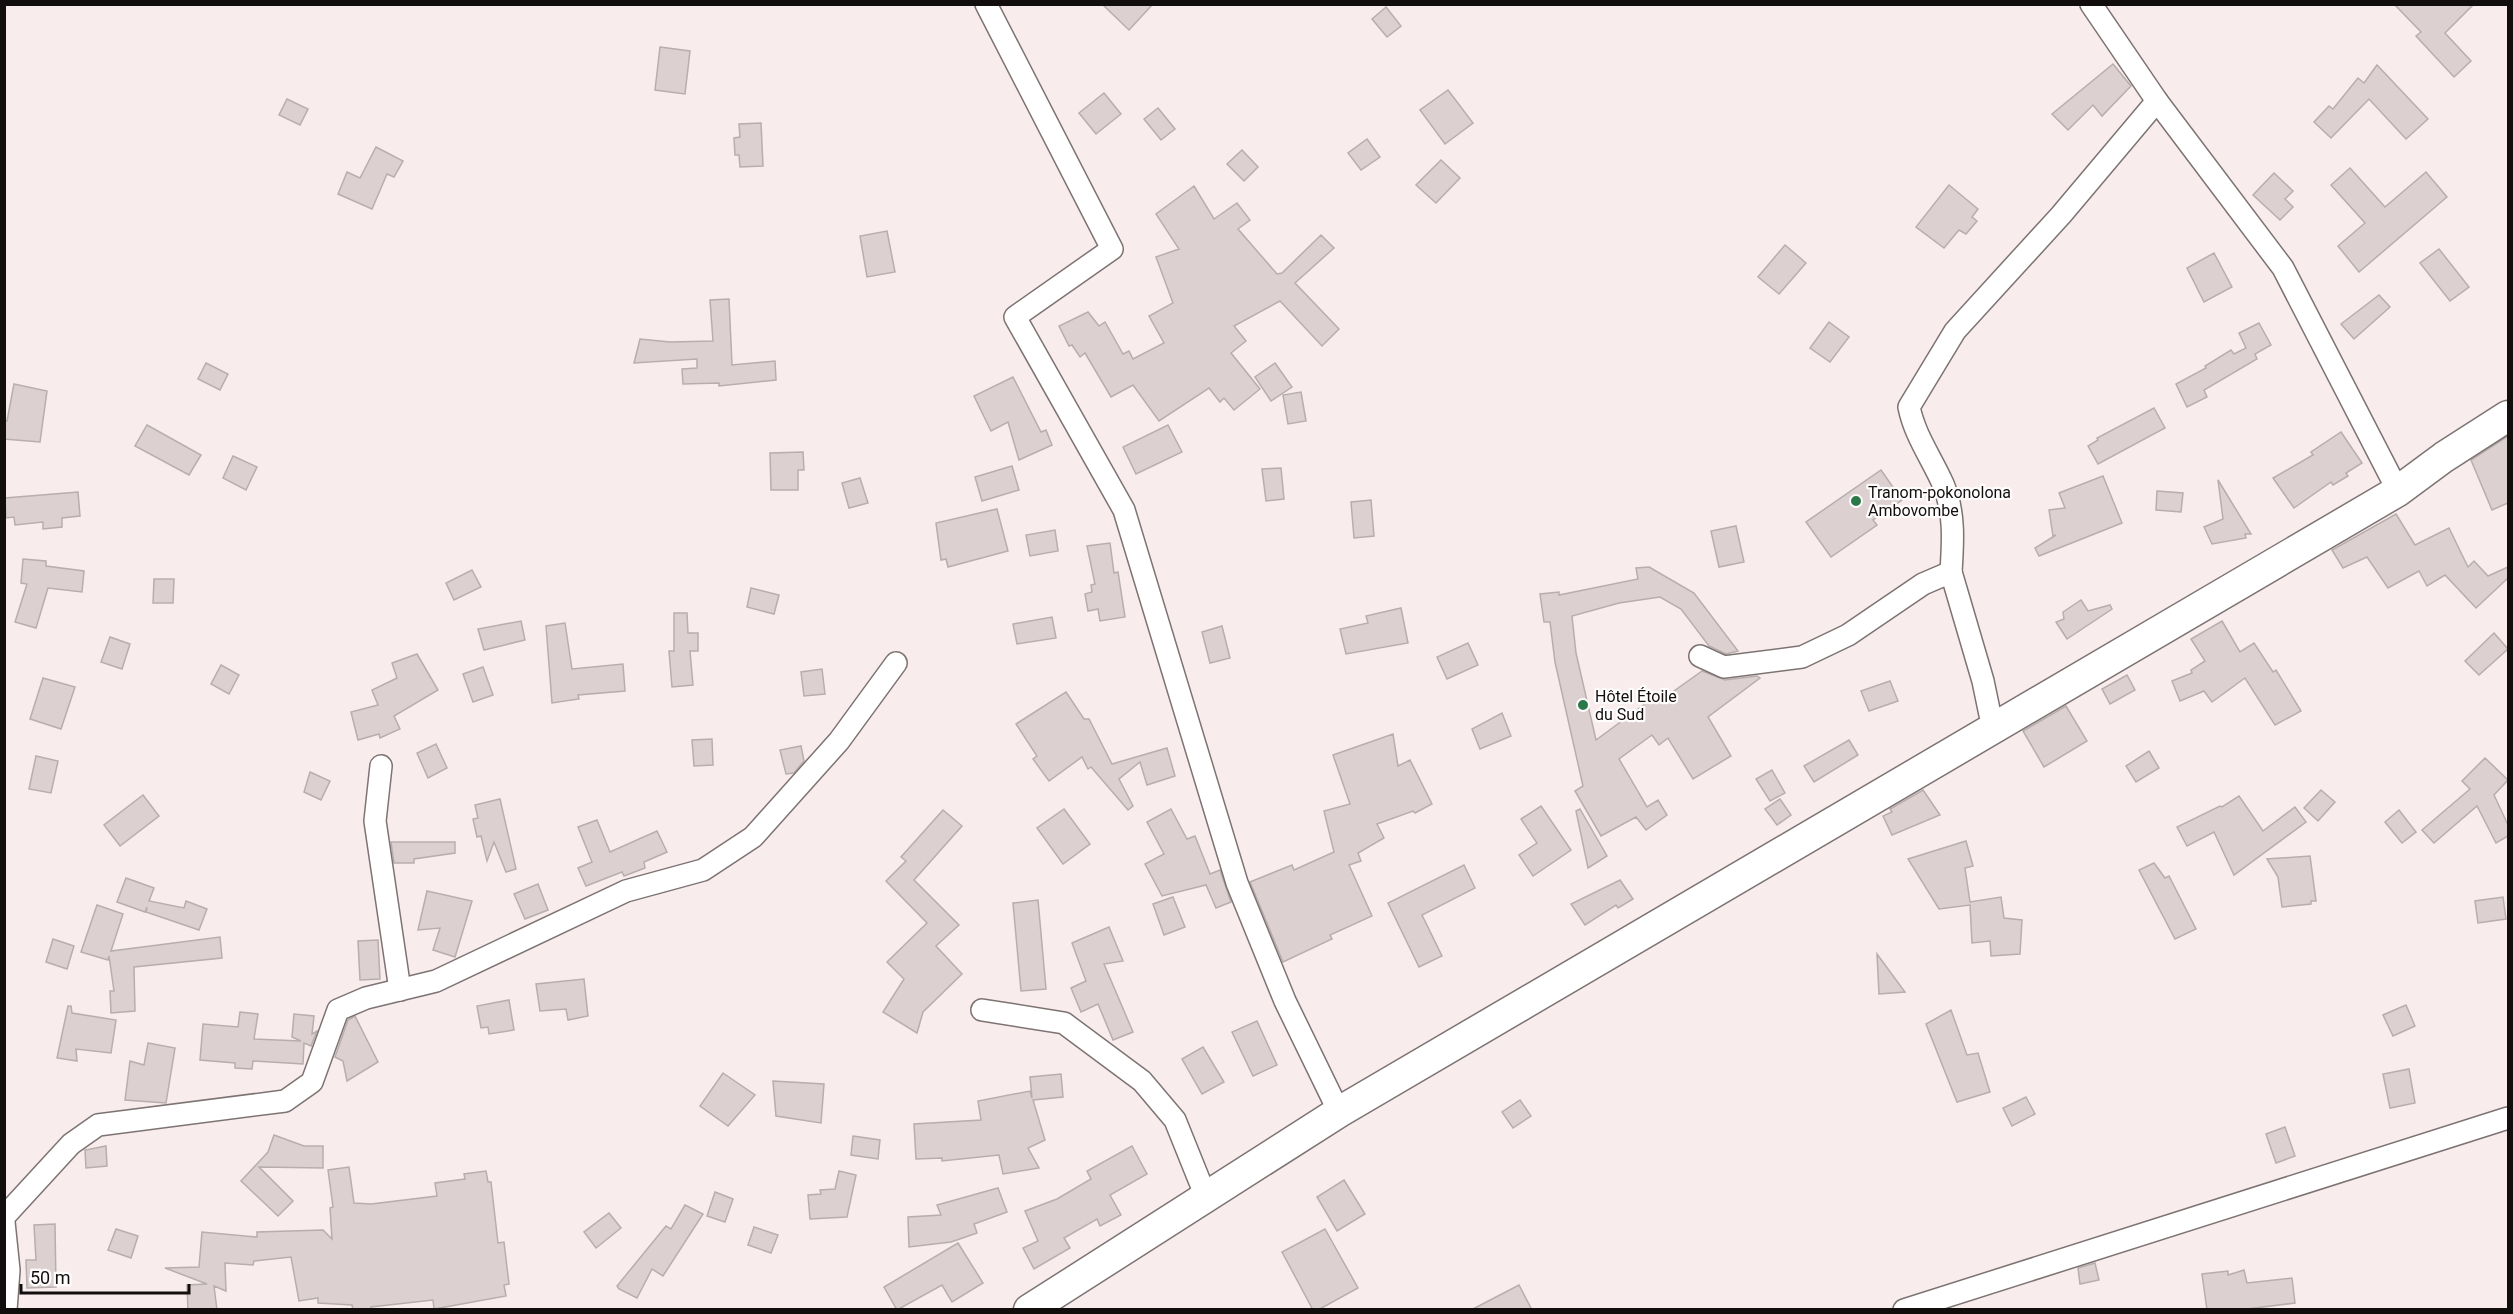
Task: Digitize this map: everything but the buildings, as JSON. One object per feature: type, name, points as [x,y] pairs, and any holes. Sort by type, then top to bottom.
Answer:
[{"type":"main road","points":[[1029,1310],[1339,1112],[2398,491],[2444,457],[2508,416]]},
{"type":"street","points":[[986,4],[1112,249],[1015,317],[1124,510],[1237,883],[1285,1001],[1339,1112]]},
{"type":"street","points":[[2091,4],[2157,101],[2283,268],[2398,491]]},
{"type":"street","points":[[1993,729],[1983,681],[1951,572],[1952,516],[1944,485],[1913,427],[1909,407],[1955,331],[2061,215],[2157,101]]},
{"type":"street","points":[[1700,656],[1724,667],[1802,657],[1848,635],[1923,584],[1951,572]]},
{"type":"street","points":[[4,1217],[71,1144],[98,1125],[285,1101],[312,1082],[338,1010],[366,998],[436,981],[626,891],[703,870],[753,837],[839,741],[896,663]]},
{"type":"street","points":[[381,766],[375,821],[400,990]]},
{"type":"street","points":[[982,1010],[1064,1023],[1142,1081],[1175,1120],[1206,1197]]},
{"type":"street","points":[[1904,1310],[2508,1118]]},
{"type":"street","points":[[4,1222],[9,1270],[6,1310]]},
{"type":"place","name":"Tranom-pokonolona Ambovombe","points":[[1856,501]]},
{"type":"place","name":"Hôtel Étoile du Sud","points":[[1583,705]]}]
